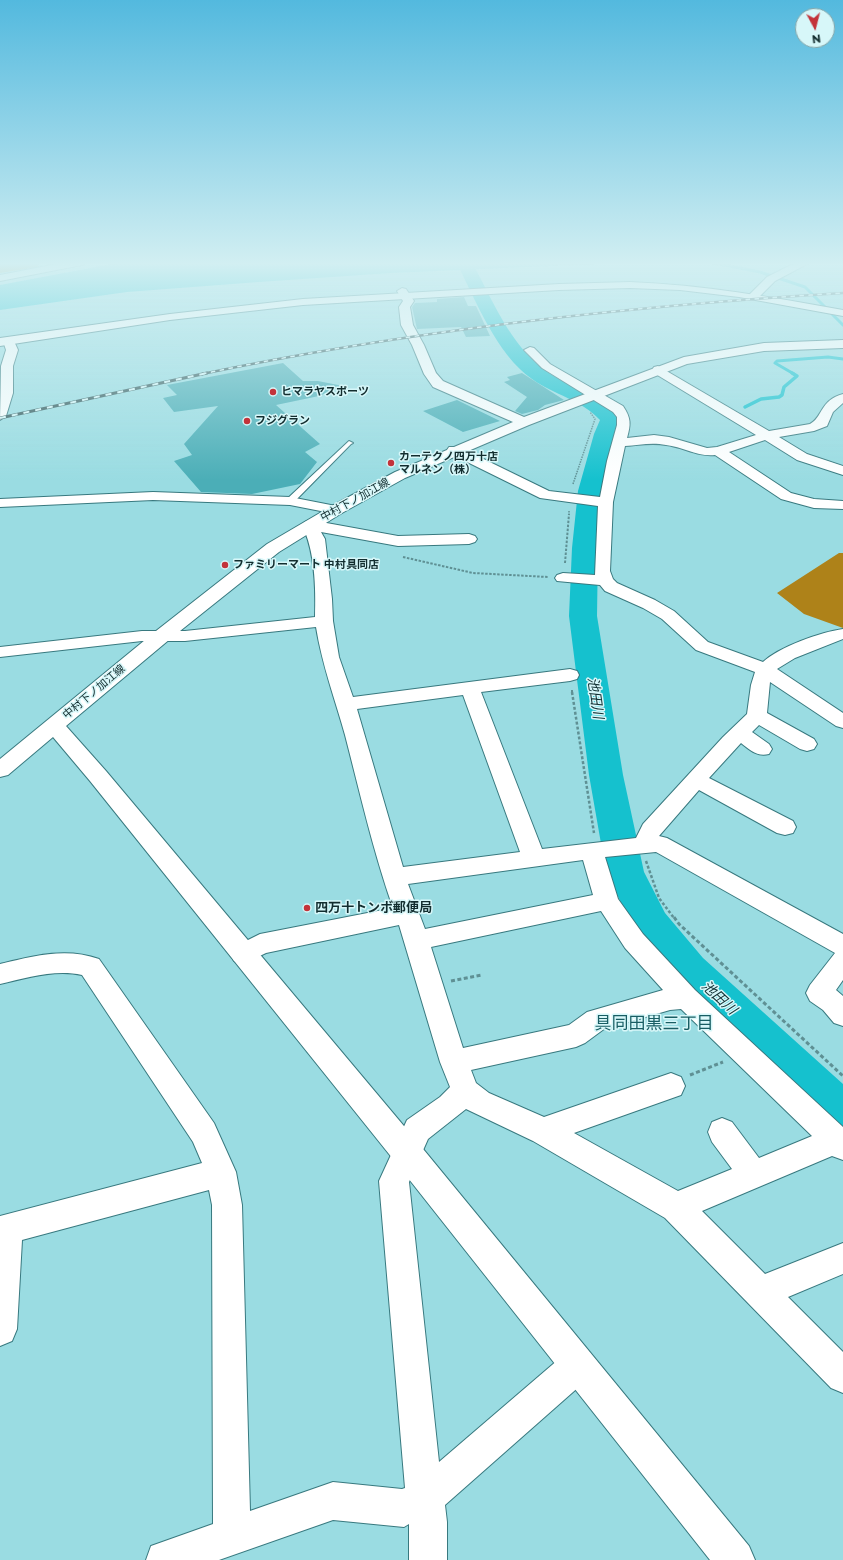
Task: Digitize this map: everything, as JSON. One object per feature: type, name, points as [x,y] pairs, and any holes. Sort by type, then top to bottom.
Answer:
[{"type":"main road","points":[[3,340],[37,335]]},
{"type":"main road","points":[[412,335],[430,374],[438,384],[524,422]]},
{"type":"main road","name":"中村下ノ加江線","points":[[0,770],[163,635],[273,548],[336,510],[400,475],[454,450],[684,361],[764,347],[843,344]]},
{"type":"main road","points":[[54,726],[98,776],[408,1154],[735,1560]]},
{"type":"street","points":[[0,416],[7,393],[7,366],[12,350],[3,340]]},
{"type":"street","points":[[530,350],[534,356],[546,366],[590,397],[618,409],[623,417],[624,425],[606,502],[602,571],[604,580],[611,587],[649,604],[668,615],[702,646],[731,658],[766,669],[775,677],[843,722]]},
{"type":"street","points":[[658,370],[802,457],[843,471]]},
{"type":"street","points":[[619,442],[654,440],[669,441],[707,452],[718,451],[765,436],[814,427],[822,423],[825,410],[831,404],[843,398]]},
{"type":"street","points":[[454,450],[545,495],[606,502]]},
{"type":"street","points":[[718,451],[786,496],[798,501],[814,504],[843,505]]},
{"type":"street","points":[[0,503],[153,496],[290,501],[336,510]]},
{"type":"street","points":[[310,525],[398,541],[469,539]]},
{"type":"street","points":[[310,525],[317,539],[324,599],[324,621],[330,657],[346,704],[394,877],[413,927],[459,1076],[480,1102],[543,1131],[676,1207],[843,1376]]},
{"type":"street","points":[[564,578],[604,580]]},
{"type":"street","points":[[0,652],[163,635],[185,636],[324,621]]},
{"type":"street","points":[[644,845],[651,830],[757,716],[759,690],[766,669],[784,657],[836,635],[843,634]]},
{"type":"street","points":[[346,704],[570,675]]},
{"type":"street","points":[[470,687],[534,858]]},
{"type":"street","points":[[757,716],[806,744]]},
{"type":"street","points":[[740,733],[762,749]]},
{"type":"street","points":[[696,780],[785,827]]},
{"type":"street","points":[[394,877],[594,850],[659,844],[843,946]]},
{"type":"street","points":[[594,850],[594,861],[607,901],[619,921],[634,941],[686,998],[840,1143],[753,1174],[676,1207]]},
{"type":"street","points":[[243,954],[260,944],[413,927],[607,901]]},
{"type":"street","points":[[0,974],[55,963],[74,962],[90,966],[204,1133],[221,1172],[227,1205],[232,1537]]},
{"type":"street","points":[[843,962],[819,993],[832,1002],[843,1015]]},
{"type":"street","points":[[459,1076],[576,1035],[596,1020],[670,999],[686,998]]},
{"type":"street","points":[[428,1560],[426,1497],[420,1457],[394,1181],[408,1154],[417,1130],[450,1106],[459,1076]]},
{"type":"street","points":[[543,1131],[671,1086]]},
{"type":"street","points":[[722,1132],[753,1174]]},
{"type":"street","points":[[0,1329],[7,1229],[221,1172]]},
{"type":"street","points":[[761,1292],[842,1258]]},
{"type":"street","points":[[165,1560],[333,1502],[404,1508],[426,1497],[578,1365]]},
{"type":"lane","points":[[290,501],[349,443]]},
{"type":"path","points":[[400,556],[472,573],[564,578]]},
{"type":"path","points":[[570,675],[594,836],[594,850]]},
{"type":"path","points":[[644,845],[644,854],[659,898],[680,924],[843,1076]]},
{"type":"path","points":[[431,985],[482,975]]},
{"type":"path","points":[[671,1086],[671,1082],[745,1054]]},
{"type":"shaded area","points":[[839,553],[843,553],[843,628],[804,614],[777,593]]},
{"type":"building","points":[[465,335],[490,336],[466,337]]},
{"type":"building","name":"フジグラン","points":[[283,363],[303,381],[318,381],[343,386],[319,396],[276,405],[320,444],[305,452],[317,462],[300,484],[252,494],[201,492],[174,461],[192,455],[184,444],[218,406],[174,412],[163,398],[177,395],[167,385]]},
{"type":"building","points":[[522,373],[564,400],[545,405],[538,410],[522,414],[515,411],[527,397],[504,382],[510,380],[507,377]]},
{"type":"building","points":[[457,400],[500,421],[463,432],[423,411]]},
{"type":"waterway","name":"池田川","points":[[504,335],[514,351],[537,374],[595,404],[611,419],[605,434],[590,491],[585,548],[583,616],[606,775],[625,872],[651,924],[689,970],[843,1114]]},
{"type":"waterway","points":[[794,374],[775,363],[777,361],[828,357],[843,359]]},
{"type":"waterway","points":[[745,407],[761,399],[779,397],[782,395],[784,387],[797,376],[792,373]]},
{"type":"railway","points":[[202,374],[281,358],[424,335]]},
{"type":"railway","points":[[0,418],[207,373]]},
{"type":"place","name":"ヒマラヤスポーツ","points":[[273,392]]},
{"type":"place","name":"フジグラン","points":[[247,421]]},
{"type":"place","name":"カーテクノ四万十店 マルネン（株）","points":[[391,463]]},
{"type":"place","name":"ファミリーマート 中村具同店","points":[[225,565]]},
{"type":"place","name":"四万十トンボ郵便局","points":[[307,908]]},
{"type":"district","name":"具同田黒三丁目","points":[[654,1024]]}]
